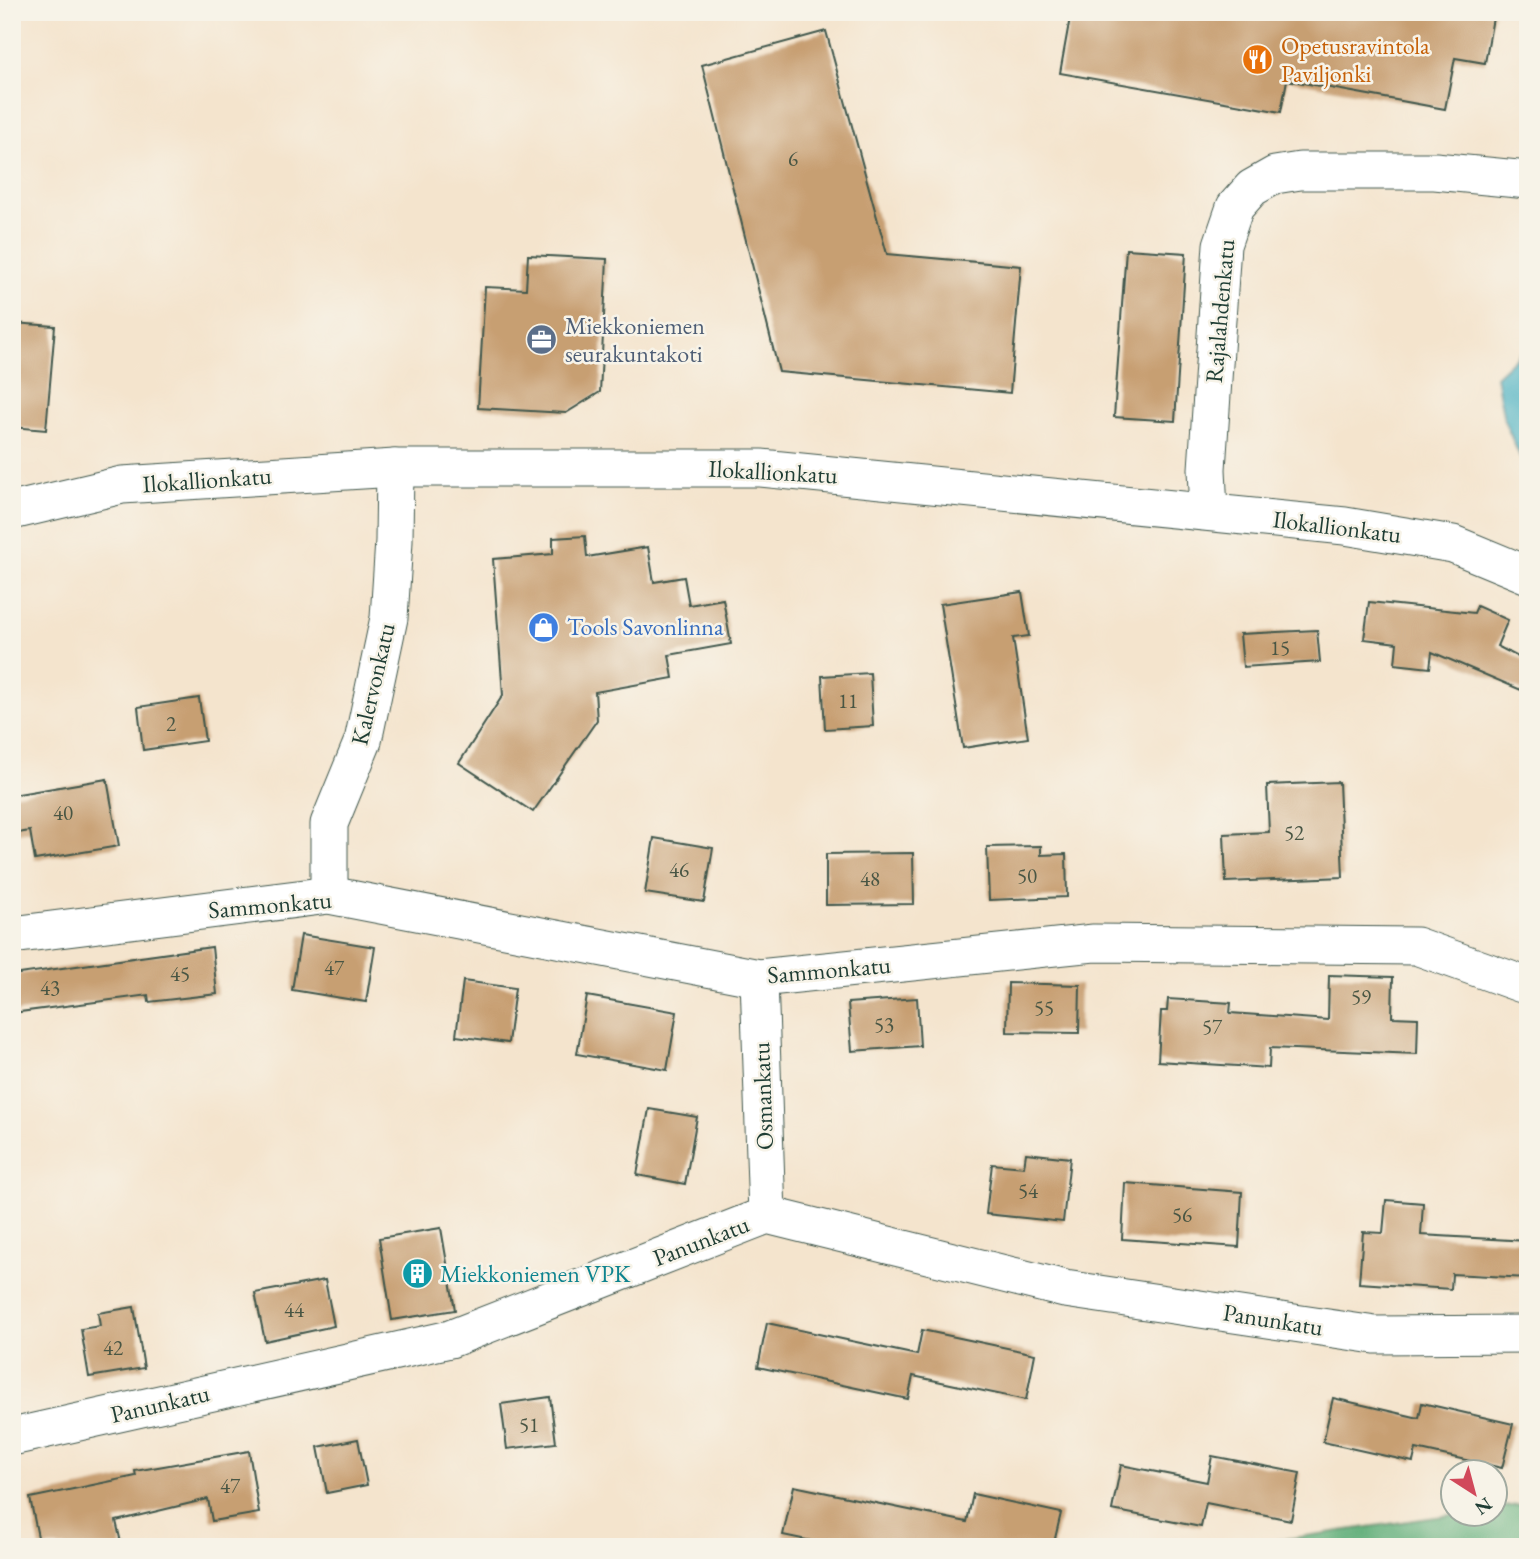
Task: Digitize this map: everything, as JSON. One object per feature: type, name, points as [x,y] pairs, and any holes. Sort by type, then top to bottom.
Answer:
[{"type":"street","name":"Rajalahdenkatu","points":[[1209,512],[1207,468],[1222,245],[1235,207],[1252,188],[1275,175],[1300,171],[1435,171],[1528,180]]},
{"type":"street","name":"Ilokallionkatu","points":[[12,511],[122,485],[395,468],[761,468],[1345,526],[1453,544],[1528,575]]},
{"type":"street","name":"Kalervonkatu","points":[[329,895],[329,824],[363,740],[389,618],[395,468]]},
{"type":"street","name":"Sammonkatu","points":[[12,934],[329,895],[759,978],[1094,943],[1376,945],[1416,946],[1522,984]]},
{"type":"street","name":"Osmankatu","points":[[759,978],[766,1215]]},
{"type":"street","name":"Panunkatu","points":[[12,1437],[450,1339],[766,1215],[1065,1289],[1375,1335],[1528,1334]]},
{"type":"green space","points":[[1528,1504],[1528,1547],[1231,1547],[1438,1517],[1438,1528],[1508,1528],[1508,1506]]},
{"type":"water","points":[[1528,346],[1528,462],[1521,459],[1504,420],[1496,376]]},
{"type":"building","name":"Opetusravintola Paviljonki","points":[[1071,12],[1494,12],[1485,63],[1455,58],[1445,109],[1287,80],[1281,112],[1060,73]]},
{"type":"building","points":[[826,31],[887,254],[1021,266],[1010,393],[779,372],[702,65]]},
{"type":"building","points":[[1126,249],[1186,253],[1175,421],[1114,417]]},
{"type":"building","name":"Miekkoniemen seurakuntakoti","points":[[528,255],[607,259],[600,392],[566,413],[478,408],[485,287],[526,289]]},
{"type":"building","points":[[12,323],[55,326],[46,430],[12,427]]},
{"type":"building","name":"Tools Savonlinna","points":[[585,536],[587,557],[648,547],[654,582],[684,577],[689,605],[723,599],[731,644],[669,655],[673,678],[595,692],[597,720],[533,812],[459,763],[503,695],[493,559],[553,554],[553,538]]},
{"type":"building","points":[[1022,592],[1029,636],[1013,638],[1028,738],[963,748],[940,604]]},
{"type":"building","points":[[1369,602],[1474,613],[1477,606],[1508,620],[1497,646],[1528,662],[1528,693],[1432,652],[1430,668],[1395,664],[1397,643],[1364,639]]},
{"type":"building","points":[[1317,630],[1320,662],[1243,667],[1240,634]]},
{"type":"building","points":[[870,673],[873,726],[825,729],[822,676]]},
{"type":"building","points":[[199,698],[205,741],[143,750],[138,707]]},
{"type":"building","points":[[107,779],[119,846],[35,860],[30,831],[12,834],[12,795]]},
{"type":"building","points":[[1339,782],[1343,877],[1226,882],[1224,834],[1269,832],[1267,785]]},
{"type":"building","points":[[654,838],[713,848],[704,902],[645,893]]},
{"type":"building","points":[[1041,846],[1041,855],[1066,854],[1067,897],[989,900],[987,847]]},
{"type":"building","points":[[913,853],[914,904],[826,905],[826,854]]},
{"type":"building","points":[[301,935],[375,947],[366,1002],[292,990]]},
{"type":"building","points":[[212,947],[217,994],[149,1002],[148,995],[12,1013],[12,975]]},
{"type":"building","points":[[1329,975],[1393,977],[1392,1017],[1418,1018],[1417,1054],[1270,1048],[1269,1068],[1158,1061],[1161,1011],[1167,1011],[1168,999],[1231,1003],[1230,1013],[1328,1020]]},
{"type":"building","points":[[463,981],[515,988],[508,1043],[456,1036]]},
{"type":"building","points":[[1008,983],[1080,985],[1079,1033],[1007,1032]]},
{"type":"building","points":[[587,996],[677,1012],[667,1070],[577,1054]]},
{"type":"building","points":[[917,998],[920,1046],[852,1051],[848,1003]]},
{"type":"building","points":[[649,1109],[697,1117],[685,1184],[637,1175]]},
{"type":"building","points":[[1026,1153],[1070,1158],[1063,1222],[986,1214],[992,1164],[1024,1167]]},
{"type":"building","points":[[1125,1183],[1242,1192],[1239,1247],[1122,1239]]},
{"type":"building","points":[[1386,1200],[1423,1203],[1421,1235],[1528,1241],[1528,1278],[1452,1274],[1451,1289],[1359,1283],[1363,1232],[1383,1233]]},
{"type":"building","name":"Miekkoniemen VPK","points":[[441,1228],[455,1310],[392,1320],[379,1238]]},
{"type":"building","points":[[325,1280],[334,1326],[265,1341],[255,1293]]},
{"type":"building","points":[[134,1307],[144,1368],[89,1377],[81,1329],[100,1326],[98,1313]]},
{"type":"building","points":[[767,1323],[917,1355],[922,1330],[1035,1354],[1026,1400],[913,1376],[908,1399],[758,1367]]},
{"type":"building","points":[[550,1397],[556,1443],[507,1449],[501,1404]]},
{"type":"building","points":[[1333,1398],[1419,1418],[1422,1403],[1513,1424],[1504,1458],[1457,1458],[1416,1449],[1413,1462],[1323,1442]]},
{"type":"building","points":[[358,1439],[367,1485],[327,1493],[318,1447]]},
{"type":"building","points":[[249,1451],[259,1513],[212,1521],[208,1499],[116,1521],[122,1547],[40,1547],[30,1498],[136,1476],[135,1471]]},
{"type":"building","points":[[1212,1456],[1300,1473],[1291,1520],[1206,1503],[1201,1527],[1112,1510],[1121,1465],[1207,1482]]},
{"type":"building","points":[[794,1486],[967,1522],[973,1494],[1061,1513],[1053,1547],[840,1547],[783,1535]]},
{"type":"place","name":"Opetusravintola Paviljonki","points":[[1258,60]]},
{"type":"place","name":"Miekkoniemen seurakuntakoti","points":[[542,340]]},
{"type":"place","name":"Tools Savonlinna","points":[[544,627]]},
{"type":"place","name":"Miekkoniemen VPK","points":[[417,1274]]}]
